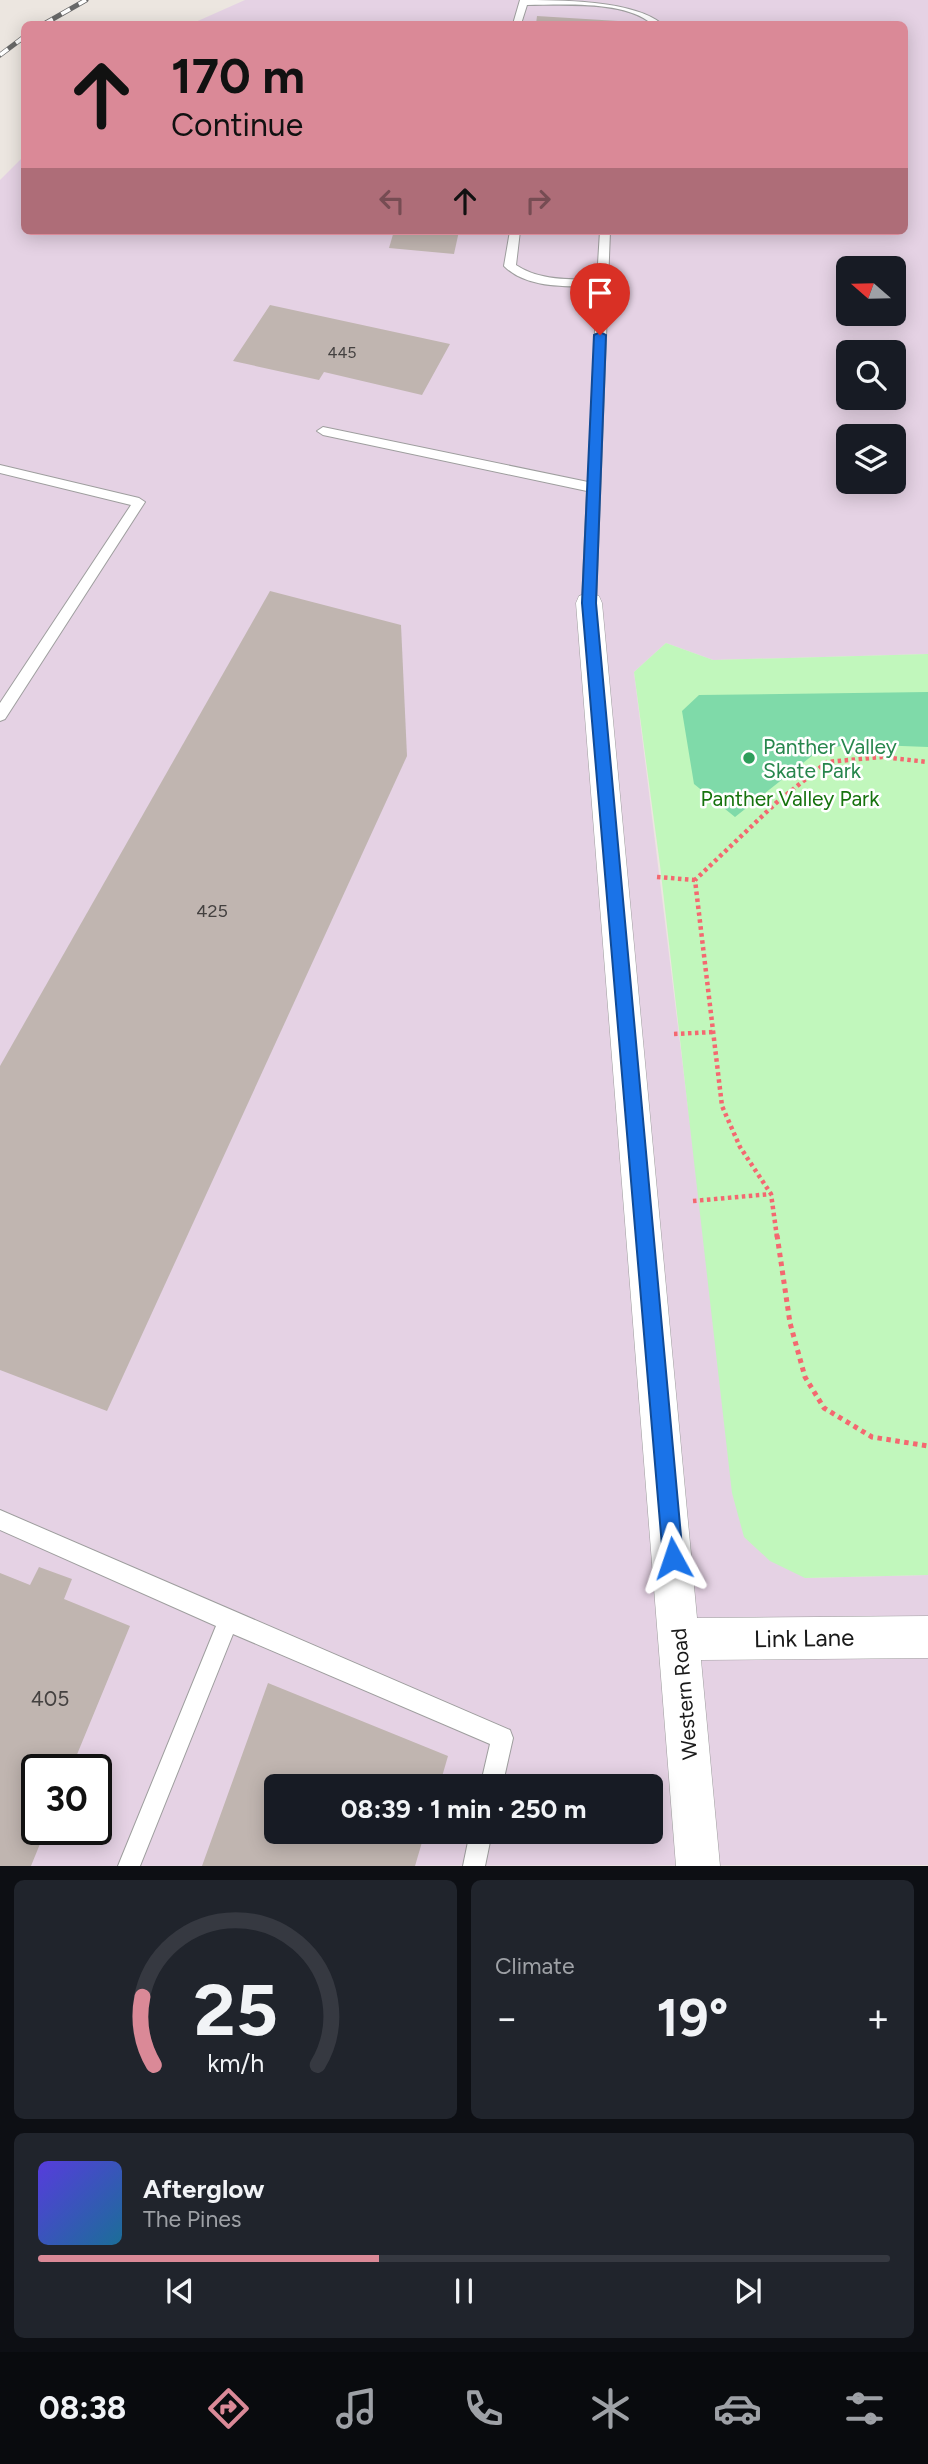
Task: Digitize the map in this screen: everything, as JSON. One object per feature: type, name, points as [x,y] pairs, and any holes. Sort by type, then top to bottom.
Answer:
[{"type":"street","name":"Western Road","points":[[589,603],[698,1866]]},
{"type":"street","name":"Link Lane","points":[[680,1639],[928,1636]]},
{"type":"lane","points":[[518,21],[523,2],[626,7],[647,13],[654,21]]},
{"type":"lane","points":[[514,235],[510,266],[519,274],[537,279],[602,284]]},
{"type":"lane","points":[[589,603],[605,235]]},
{"type":"lane","points":[[323,431],[594,488]]},
{"type":"lane","points":[[0,469],[139,502],[0,715]]},
{"type":"lane","points":[[0,1520],[502,1738],[494,1774]]},
{"type":"lane","points":[[128,1866],[229,1621]]},
{"type":"lane","points":[[474,1866],[479,1844]]},
{"type":"path","points":[[657,877],[695,880],[776,803],[827,762],[882,757],[928,762]]},
{"type":"path","points":[[695,880],[722,1106],[740,1147],[771,1194],[790,1324],[804,1377],[824,1408],[872,1437],[928,1446]]},
{"type":"path","points":[[674,1034],[714,1032]]},
{"type":"path","points":[[693,1201],[771,1194]]},
{"type":"shaded area","points":[[245,0],[928,0],[928,654],[713,660],[666,643],[634,672],[701,1212],[805,1578],[928,1575],[928,1865],[0,1866],[0,180],[21,159],[21,235],[908,235],[908,21],[198,21]]},
{"type":"green space","name":"Panther Valley Park","points":[[666,643],[713,660],[928,654],[928,1575],[805,1578],[770,1561],[744,1537],[732,1493],[660,865],[634,672]]},
{"type":"green space","name":"Panther Valley Skate Park","points":[[928,692],[928,747],[850,744],[818,751],[735,817],[694,784],[682,711],[699,695]]},
{"type":"building","points":[[537,16],[618,21],[536,21]]},
{"type":"building","points":[[393,235],[458,235],[454,254],[389,248]]},
{"type":"building","points":[[270,305],[450,344],[422,395],[324,372],[319,380],[233,361]]},
{"type":"building","points":[[270,591],[401,625],[407,756],[107,1411],[0,1370],[0,1066]]},
{"type":"building","points":[[39,1567],[72,1579],[64,1599],[130,1626],[77,1754],[21,1754],[21,1845],[40,1845],[31,1866],[0,1866],[0,1573],[30,1585]]},
{"type":"building","points":[[268,1683],[448,1756],[443,1774],[264,1774],[264,1844],[421,1844],[415,1866],[202,1866]]},
{"type":"railway","points":[[49,21],[86,0]]},
{"type":"railway","points":[[0,55],[21,39]]},
{"type":"place","name":"Panther Valley Skate Park","points":[[749,758]]},
{"type":"route","points":[[600,335],[589,603],[673,1558]]}]
